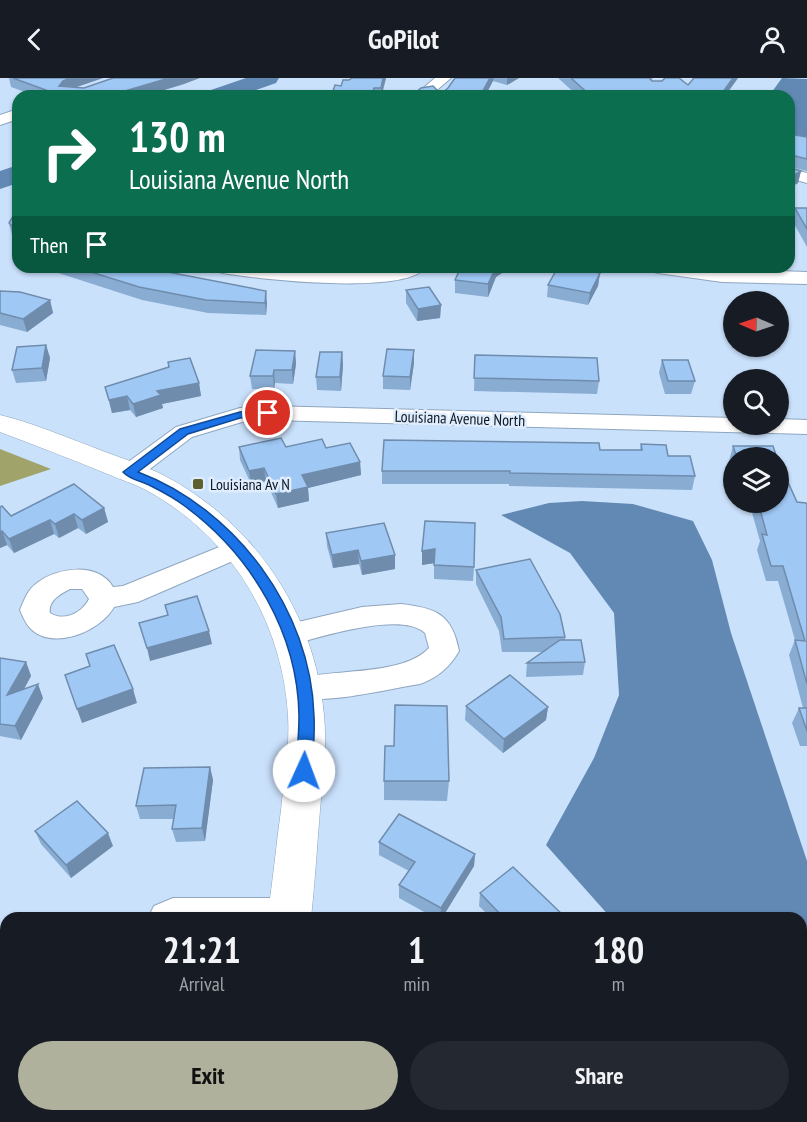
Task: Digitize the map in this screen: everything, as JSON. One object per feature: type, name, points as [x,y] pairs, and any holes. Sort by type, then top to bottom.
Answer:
[{"type":"street","points":[[429,90],[444,78]]},
{"type":"street","points":[[273,273],[368,276],[395,273]]},
{"type":"street","points":[[701,273],[722,276],[807,278]]},
{"type":"street","name":"Louisiana Avenue North","points":[[129,472],[184,432],[240,415],[268,413],[807,428]]},
{"type":"street","points":[[0,423],[85,453],[154,482],[190,503],[239,548],[257,570],[291,634],[303,688],[306,716],[304,771],[290,912]]},
{"type":"street","points":[[103,599],[128,595],[239,548]]},
{"type":"street","points":[[291,634],[398,615],[420,617],[434,623],[442,637],[444,651],[420,672],[347,684],[303,688]]},
{"type":"green space","points":[[0,449],[51,469],[0,486]]},
{"type":"water","points":[[782,78],[807,79],[807,142],[795,138],[795,90],[773,90]]},
{"type":"water","points":[[582,501],[633,504],[693,521],[712,560],[731,633],[807,861],[807,912],[606,912],[546,845],[594,758],[619,695],[614,613],[570,553],[501,515],[549,503]]},
{"type":"building","points":[[13,78],[71,78],[63,81],[59,86],[84,88],[113,78],[169,78],[128,90],[46,90]]},
{"type":"building","points":[[352,78],[383,78],[381,88],[374,88],[374,90],[333,90],[335,85],[341,86],[343,80]]},
{"type":"building","points":[[455,78],[490,78],[483,90],[446,90]]},
{"type":"building","points":[[571,78],[649,78],[652,81],[662,81],[665,78],[679,78],[688,85],[694,78],[733,78],[724,90],[584,90]]},
{"type":"building","points":[[433,86],[437,90],[419,90],[421,88]]},
{"type":"building","points":[[795,135],[807,137],[807,159],[795,156]]},
{"type":"building","points":[[795,208],[807,208],[807,229]]},
{"type":"building","points":[[94,273],[173,273],[266,291],[265,303],[206,300],[139,287]]},
{"type":"building","points":[[458,273],[493,273],[488,284],[455,280]]},
{"type":"building","points":[[555,273],[600,273],[590,293],[548,285]]},
{"type":"building","points":[[429,287],[441,305],[418,309],[406,290]]},
{"type":"building","points":[[0,291],[20,292],[50,300],[23,319],[0,313]]},
{"type":"building","points":[[46,345],[42,368],[12,370],[17,347]]},
{"type":"building","points":[[387,349],[414,350],[410,377],[383,376]]},
{"type":"building","points":[[256,350],[295,351],[292,370],[274,370],[273,376],[250,376]]},
{"type":"building","points":[[320,352],[342,352],[340,377],[316,377]]},
{"type":"building","points":[[475,355],[597,358],[599,381],[474,378]]},
{"type":"building","points":[[190,358],[199,383],[157,391],[161,395],[133,404],[127,396],[109,400],[105,387],[169,367],[168,362]]},
{"type":"building","points":[[662,360],[688,360],[695,381],[668,381]]},
{"type":"building","points":[[281,438],[286,447],[322,439],[326,448],[350,443],[360,462],[302,475],[308,487],[276,494],[264,468],[249,471],[239,447]]},
{"type":"building","points":[[384,440],[599,443],[600,450],[642,450],[641,444],[666,445],[668,456],[690,456],[695,476],[510,473],[510,471],[382,471]]},
{"type":"building","points":[[733,446],[773,447],[733,447]]},
{"type":"building","points":[[74,484],[104,508],[82,520],[74,514],[55,524],[50,520],[9,539],[2,531],[0,532],[0,507],[2,506],[11,516]]},
{"type":"building","points":[[789,484],[797,502],[807,504],[807,684],[795,640],[805,641],[783,566],[771,566],[762,534],[767,535],[761,513],[789,513]]},
{"type":"building","points":[[425,521],[475,523],[474,567],[434,565],[435,549],[422,551]]},
{"type":"building","points":[[384,523],[395,555],[361,561],[358,550],[332,555],[326,533]]},
{"type":"building","points":[[530,559],[560,614],[565,637],[504,639],[501,617],[476,570]]},
{"type":"building","points":[[197,596],[209,631],[147,648],[139,623],[168,615],[165,605]]},
{"type":"building","points":[[560,640],[581,640],[585,662],[527,663]]},
{"type":"building","points":[[114,645],[133,689],[77,709],[65,675],[90,666],[86,654]]},
{"type":"building","points":[[0,658],[26,662],[7,695],[38,684],[15,726],[0,724]]},
{"type":"building","points":[[510,675],[548,707],[504,739],[466,706]]},
{"type":"building","points":[[395,705],[447,706],[449,781],[384,781],[385,746],[394,746]]},
{"type":"building","points":[[799,708],[807,708],[807,731]]},
{"type":"building","points":[[210,767],[202,828],[172,829],[176,805],[136,806],[144,768]]},
{"type":"building","points":[[77,801],[108,833],[66,865],[35,831]]},
{"type":"building","points":[[399,814],[475,854],[441,908],[399,885],[415,862],[379,842]]},
{"type":"building","points":[[513,867],[560,912],[498,912],[480,893]]},
{"type":"waterway","points":[[233,90],[268,78]]},
{"type":"waterway","points":[[0,181],[12,176]]},
{"type":"place","name":"Louisiana Av N","points":[[198,484]]},
{"type":"route","points":[[268,413],[240,415],[184,432],[129,472],[154,482],[190,503],[221,529],[257,570],[291,634],[303,688],[306,716],[304,771]]}]
